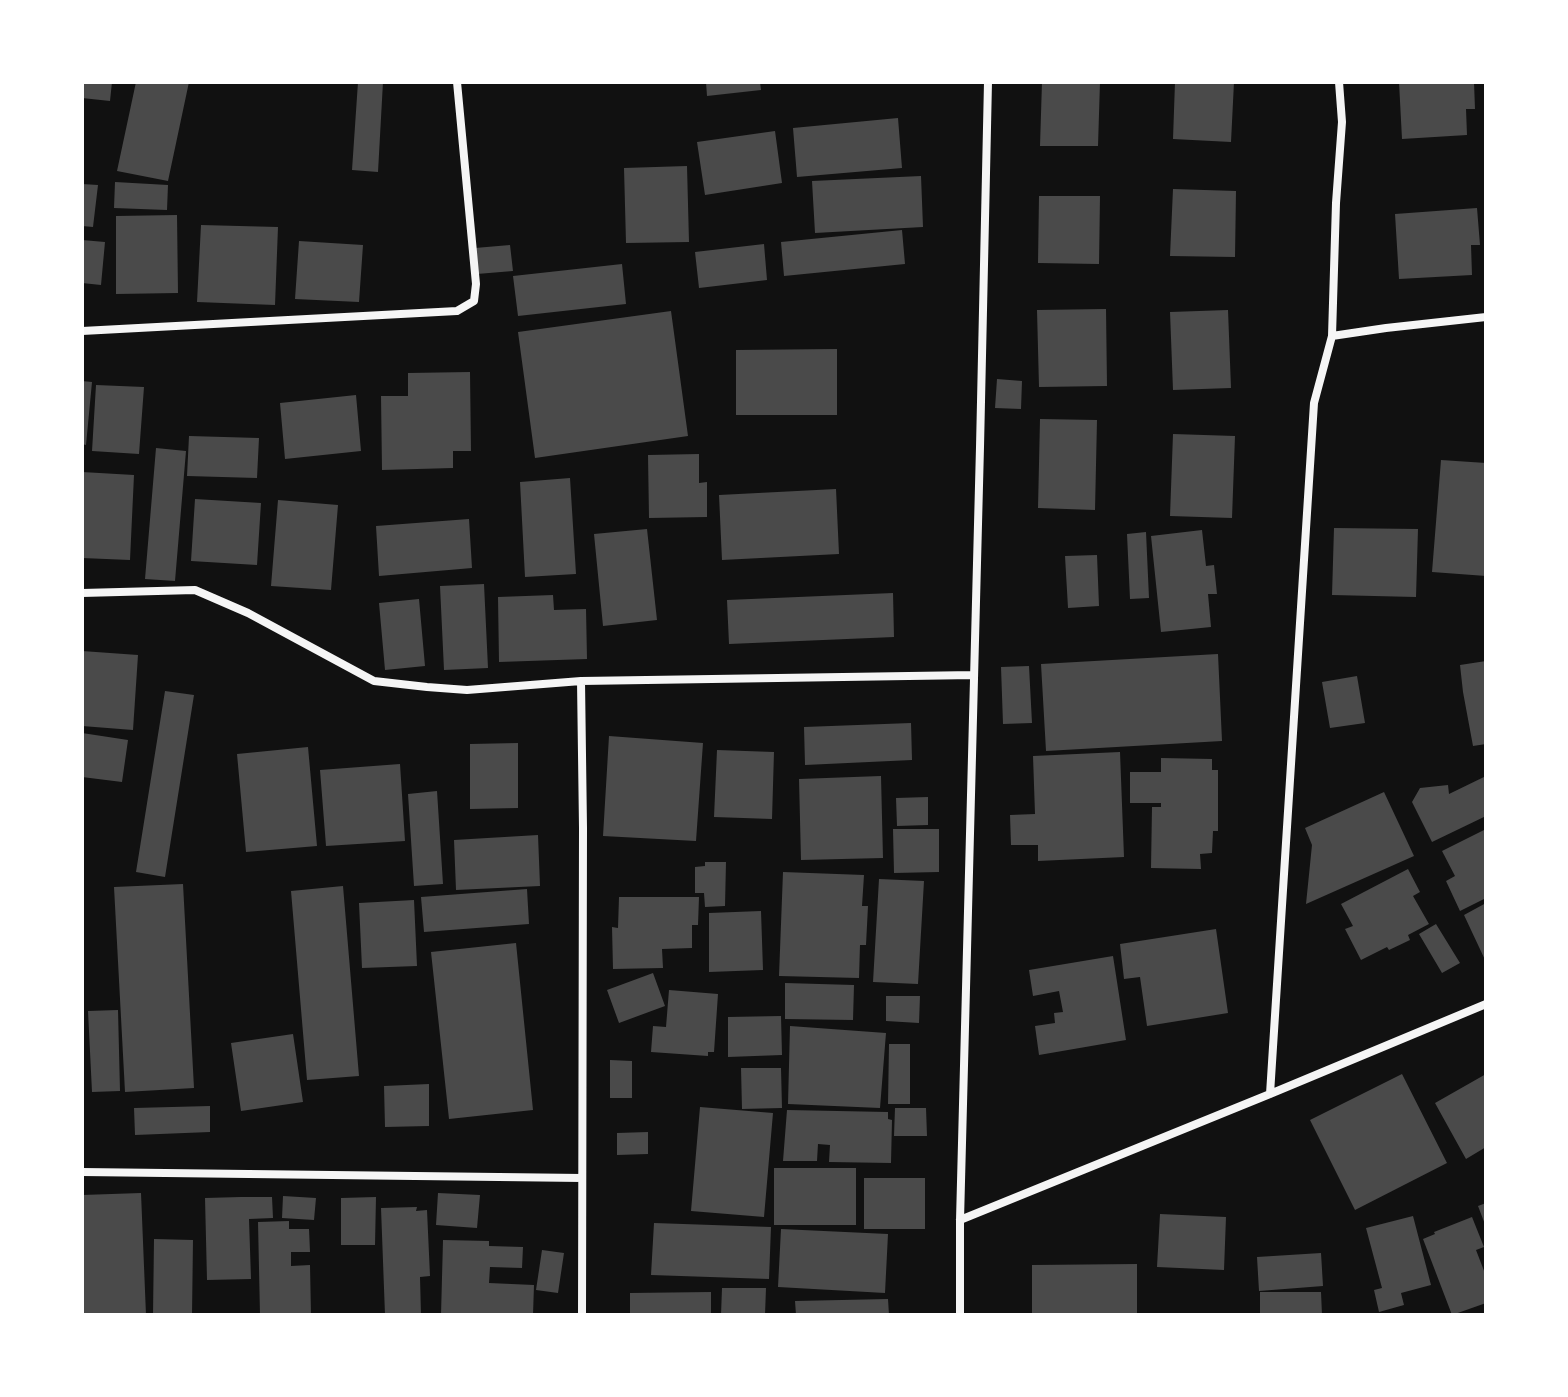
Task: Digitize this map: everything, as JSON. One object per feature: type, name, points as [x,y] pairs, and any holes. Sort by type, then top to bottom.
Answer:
[{"type":"street","points":[[82,331],[457,311],[474,301],[476,284],[457,82]]},
{"type":"street","points":[[960,1315],[988,82]]},
{"type":"street","points":[[1270,1094],[1314,403],[1332,336],[1342,122],[1339,82]]},
{"type":"street","points":[[1332,336],[1486,317]]},
{"type":"street","points":[[82,593],[195,590],[248,613],[374,681],[427,687],[467,690],[581,681],[974,675]]},
{"type":"street","points":[[581,681],[582,1315]]},
{"type":"street","points":[[960,1220],[1486,1004]]},
{"type":"street","points":[[82,1172],[582,1178]]},
{"type":"building","points":[[82,82],[112,82],[110,101],[82,98]]},
{"type":"building","points":[[136,82],[189,82],[168,181],[117,171]]},
{"type":"building","points":[[358,82],[383,82],[378,172],[352,170]]},
{"type":"building","points":[[706,82],[760,82],[761,90],[707,96]]},
{"type":"building","points":[[1042,82],[1100,82],[1098,146],[1040,146]]},
{"type":"building","points":[[1175,82],[1234,82],[1231,142],[1173,139]]},
{"type":"building","points":[[1399,82],[1474,82],[1475,109],[1466,109],[1467,135],[1402,139]]},
{"type":"building","points":[[898,118],[902,168],[797,177],[793,128]]},
{"type":"building","points":[[775,131],[782,183],[705,195],[697,142]]},
{"type":"building","points":[[687,166],[689,242],[626,243],[624,168]]},
{"type":"building","points":[[921,176],[923,227],[815,233],[812,181]]},
{"type":"building","points":[[115,182],[168,185],[167,210],[114,208]]},
{"type":"building","points":[[82,184],[98,185],[93,227],[82,226]]},
{"type":"building","points":[[1173,189],[1236,191],[1235,257],[1170,256]]},
{"type":"building","points":[[1039,196],[1100,196],[1099,264],[1038,263]]},
{"type":"building","points":[[1477,208],[1480,245],[1471,245],[1472,275],[1399,279],[1395,214]]},
{"type":"building","points":[[177,215],[178,293],[116,294],[116,216]]},
{"type":"building","points":[[201,225],[278,227],[275,305],[197,302]]},
{"type":"building","points":[[902,230],[905,264],[784,276],[781,242]]},
{"type":"building","points":[[82,240],[105,242],[101,285],[82,283]]},
{"type":"building","points":[[299,241],[363,245],[359,302],[295,299]]},
{"type":"building","points":[[764,244],[767,280],[699,288],[695,252]]},
{"type":"building","points":[[510,245],[513,271],[477,274],[475,248]]},
{"type":"building","points":[[622,264],[626,304],[518,316],[513,276]]},
{"type":"building","points":[[1106,309],[1107,386],[1039,387],[1037,310]]},
{"type":"building","points":[[1228,310],[1231,388],[1173,390],[1170,312]]},
{"type":"building","points":[[671,311],[688,436],[535,458],[518,332]]},
{"type":"building","points":[[837,349],[837,415],[736,415],[736,350]]},
{"type":"building","points":[[470,372],[471,451],[453,451],[453,468],[382,470],[381,396],[408,396],[408,373]]},
{"type":"building","points":[[997,379],[1022,381],[1021,409],[995,408]]},
{"type":"building","points":[[82,381],[92,382],[86,445],[82,444]]},
{"type":"building","points":[[96,385],[144,387],[139,454],[92,451]]},
{"type":"building","points":[[356,395],[361,451],[285,459],[280,403]]},
{"type":"building","points":[[1040,419],[1097,420],[1095,510],[1038,508]]},
{"type":"building","points":[[1173,434],[1235,436],[1232,518],[1170,516]]},
{"type":"building","points":[[189,436],[259,438],[257,478],[187,476]]},
{"type":"building","points":[[156,448],[186,451],[175,581],[145,579]]},
{"type":"building","points":[[699,454],[699,483],[707,482],[707,517],[649,518],[648,455]]},
{"type":"building","points":[[1441,460],[1486,463],[1486,576],[1432,572]]},
{"type":"building","points":[[82,472],[134,475],[130,560],[82,558]]},
{"type":"building","points":[[570,478],[576,574],[525,577],[520,482]]},
{"type":"building","points":[[836,489],[839,554],[722,560],[719,495]]},
{"type":"building","points":[[195,499],[261,503],[257,565],[191,561]]},
{"type":"building","points":[[278,500],[338,505],[331,590],[271,586]]},
{"type":"building","points":[[469,519],[472,568],[379,576],[376,526]]},
{"type":"building","points":[[1334,528],[1418,529],[1416,597],[1332,595]]},
{"type":"building","points":[[647,529],[657,620],[603,626],[594,534]]},
{"type":"building","points":[[1202,530],[1206,566],[1214,565],[1217,594],[1208,594],[1211,627],[1161,632],[1151,536]]},
{"type":"building","points":[[1146,532],[1149,598],[1130,599],[1127,534]]},
{"type":"building","points":[[1097,555],[1099,606],[1068,608],[1065,556]]},
{"type":"building","points":[[484,584],[488,668],[444,670],[440,586]]},
{"type":"building","points":[[893,593],[894,637],[729,644],[727,600]]},
{"type":"building","points":[[553,595],[554,610],[586,609],[587,659],[499,662],[498,597]]},
{"type":"building","points":[[419,599],[425,666],[385,670],[379,603]]},
{"type":"building","points":[[82,651],[138,655],[133,730],[82,726]]},
{"type":"building","points":[[1218,654],[1222,741],[1046,751],[1041,664]]},
{"type":"building","points":[[1486,661],[1486,744],[1473,746],[1460,665]]},
{"type":"building","points":[[1029,666],[1032,723],[1003,724],[1001,667]]},
{"type":"building","points":[[1357,676],[1365,723],[1330,728],[1322,682]]},
{"type":"building","points":[[165,691],[194,695],[165,877],[136,872]]},
{"type":"building","points":[[911,723],[912,760],[805,765],[804,727]]},
{"type":"building","points":[[82,733],[128,740],[122,782],[82,777]]},
{"type":"building","points":[[609,736],[703,743],[696,841],[603,836]]},
{"type":"building","points":[[518,743],[518,808],[470,809],[470,744]]},
{"type":"building","points":[[308,747],[317,846],[246,852],[237,754]]},
{"type":"building","points":[[717,750],[774,752],[772,819],[714,817]]},
{"type":"building","points":[[1120,752],[1124,857],[1038,861],[1038,845],[1011,845],[1010,815],[1035,814],[1033,756]]},
{"type":"building","points":[[1161,758],[1212,759],[1212,770],[1218,770],[1218,831],[1213,831],[1212,853],[1200,854],[1201,869],[1151,868],[1152,807],[1161,807],[1161,803],[1130,803],[1130,772],[1161,772]]},
{"type":"building","points":[[400,764],[405,841],[326,846],[320,770]]},
{"type":"building","points":[[881,776],[883,858],[801,860],[799,779]]},
{"type":"building","points":[[1486,776],[1486,816],[1432,842],[1412,802],[1420,788],[1448,785],[1449,794]]},
{"type":"building","points":[[437,791],[443,884],[414,886],[408,794]]},
{"type":"building","points":[[1384,792],[1414,856],[1306,904],[1312,845],[1305,828]]},
{"type":"building","points":[[928,797],[928,825],[897,826],[896,798]]},
{"type":"building","points":[[893,829],[939,829],[939,872],[894,873]]},
{"type":"building","points":[[1486,829],[1486,898],[1460,911],[1446,881],[1455,876],[1442,851]]},
{"type":"building","points":[[538,835],[540,886],[456,890],[454,840]]},
{"type":"building","points":[[705,862],[726,862],[725,906],[705,907],[704,893],[695,893],[695,867],[705,866]]},
{"type":"building","points":[[1408,869],[1420,892],[1413,896],[1429,924],[1408,935],[1410,940],[1361,960],[1345,929],[1353,926],[1341,904]]},
{"type":"building","points":[[783,872],[864,875],[862,906],[868,906],[866,945],[860,945],[859,978],[779,976]]},
{"type":"building","points":[[879,879],[924,881],[918,984],[873,982]]},
{"type":"building","points":[[183,884],[194,1088],[125,1092],[114,887]]},
{"type":"building","points":[[343,886],[359,1076],[307,1080],[291,891]]},
{"type":"building","points":[[527,889],[529,924],[424,932],[421,897]]},
{"type":"building","points":[[619,897],[699,897],[698,925],[692,925],[692,948],[662,949],[663,968],[613,969],[612,927],[618,928]]},
{"type":"building","points":[[414,900],[417,966],[362,968],[359,903]]},
{"type":"building","points":[[1486,903],[1486,962],[1464,915]]},
{"type":"building","points":[[761,911],[763,970],[709,972],[709,913]]},
{"type":"building","points":[[1436,924],[1460,963],[1442,973],[1419,934]]},
{"type":"building","points":[[1216,929],[1228,1013],[1147,1026],[1140,977],[1124,979],[1120,944]]},
{"type":"building","points":[[516,943],[533,1110],[449,1119],[431,952]]},
{"type":"building","points":[[1113,956],[1126,1040],[1039,1055],[1035,1026],[1055,1023],[1054,1013],[1063,1012],[1059,991],[1033,996],[1029,970]]},
{"type":"building","points":[[653,973],[665,1006],[619,1023],[607,990]]},
{"type":"building","points":[[785,983],[854,985],[853,1020],[785,1019]]},
{"type":"building","points":[[669,990],[718,994],[714,1052],[708,1052],[708,1056],[651,1052],[653,1026],[666,1027]]},
{"type":"building","points":[[886,996],[920,996],[919,1023],[886,1021]]},
{"type":"building","points":[[118,1010],[120,1091],[92,1092],[88,1011]]},
{"type":"building","points":[[781,1016],[782,1055],[728,1057],[728,1017]]},
{"type":"building","points":[[790,1026],[886,1033],[880,1108],[788,1104]]},
{"type":"building","points":[[293,1034],[303,1102],[241,1111],[231,1043]]},
{"type":"building","points":[[889,1044],[910,1044],[910,1104],[888,1104]]},
{"type":"building","points":[[610,1060],[632,1061],[632,1098],[610,1098]]},
{"type":"building","points":[[741,1068],[781,1068],[782,1108],[742,1109]]},
{"type":"building","points":[[1402,1074],[1447,1163],[1355,1210],[1310,1120]]},
{"type":"building","points":[[1486,1074],[1486,1147],[1466,1159],[1435,1103]]},
{"type":"building","points":[[429,1084],[429,1126],[385,1127],[384,1086]]},
{"type":"building","points":[[210,1106],[210,1132],[135,1135],[134,1108]]},
{"type":"building","points":[[700,1107],[773,1113],[764,1217],[691,1211]]},
{"type":"building","points":[[895,1108],[926,1108],[927,1136],[894,1136]]},
{"type":"building","points":[[787,1110],[888,1112],[888,1119],[892,1120],[891,1163],[829,1162],[830,1145],[818,1144],[817,1161],[783,1161]]},
{"type":"building","points":[[648,1132],[648,1154],[617,1155],[617,1133]]},
{"type":"building","points":[[774,1168],[856,1168],[856,1225],[774,1225]]},
{"type":"building","points":[[864,1178],[925,1178],[925,1229],[864,1229]]},
{"type":"building","points":[[141,1193],[146,1315],[82,1315],[82,1195]]},
{"type":"building","points":[[438,1193],[480,1195],[477,1228],[436,1225]]},
{"type":"building","points":[[283,1196],[316,1198],[314,1220],[282,1218]]},
{"type":"building","points":[[272,1197],[273,1218],[249,1219],[251,1279],[207,1280],[205,1198]]},
{"type":"building","points":[[376,1197],[375,1245],[341,1245],[341,1198]]},
{"type":"building","points":[[1486,1203],[1486,1227],[1478,1206]]},
{"type":"building","points":[[417,1207],[416,1211],[427,1210],[430,1276],[420,1277],[421,1315],[385,1315],[381,1208]]},
{"type":"building","points":[[1160,1214],[1226,1217],[1224,1270],[1157,1267]]},
{"type":"building","points":[[1413,1216],[1431,1285],[1401,1293],[1404,1305],[1379,1312],[1374,1290],[1382,1288],[1366,1228]]},
{"type":"building","points":[[1472,1217],[1484,1247],[1476,1250],[1486,1276],[1486,1303],[1452,1315],[1423,1239]]},
{"type":"building","points":[[289,1221],[289,1229],[309,1229],[310,1252],[291,1252],[291,1266],[310,1265],[311,1315],[260,1315],[258,1222]]},
{"type":"building","points":[[654,1223],[771,1227],[769,1279],[651,1275]]},
{"type":"building","points":[[781,1229],[888,1234],[885,1293],[778,1287]]},
{"type":"building","points":[[154,1239],[193,1240],[192,1315],[153,1315]]},
{"type":"building","points":[[443,1240],[489,1241],[489,1246],[523,1247],[522,1268],[490,1267],[489,1283],[534,1285],[533,1315],[441,1315]]},
{"type":"building","points":[[542,1250],[564,1253],[558,1293],[536,1290]]},
{"type":"building","points":[[1321,1253],[1323,1286],[1259,1291],[1257,1257]]},
{"type":"building","points":[[1137,1264],[1137,1315],[1032,1315],[1032,1265]]},
{"type":"building","points":[[722,1288],[766,1288],[765,1315],[721,1315]]},
{"type":"building","points":[[711,1292],[711,1315],[630,1315],[630,1293]]},
{"type":"building","points":[[1260,1292],[1321,1292],[1322,1315],[1260,1315]]},
{"type":"building","points":[[888,1299],[889,1315],[796,1315],[795,1301]]}]
